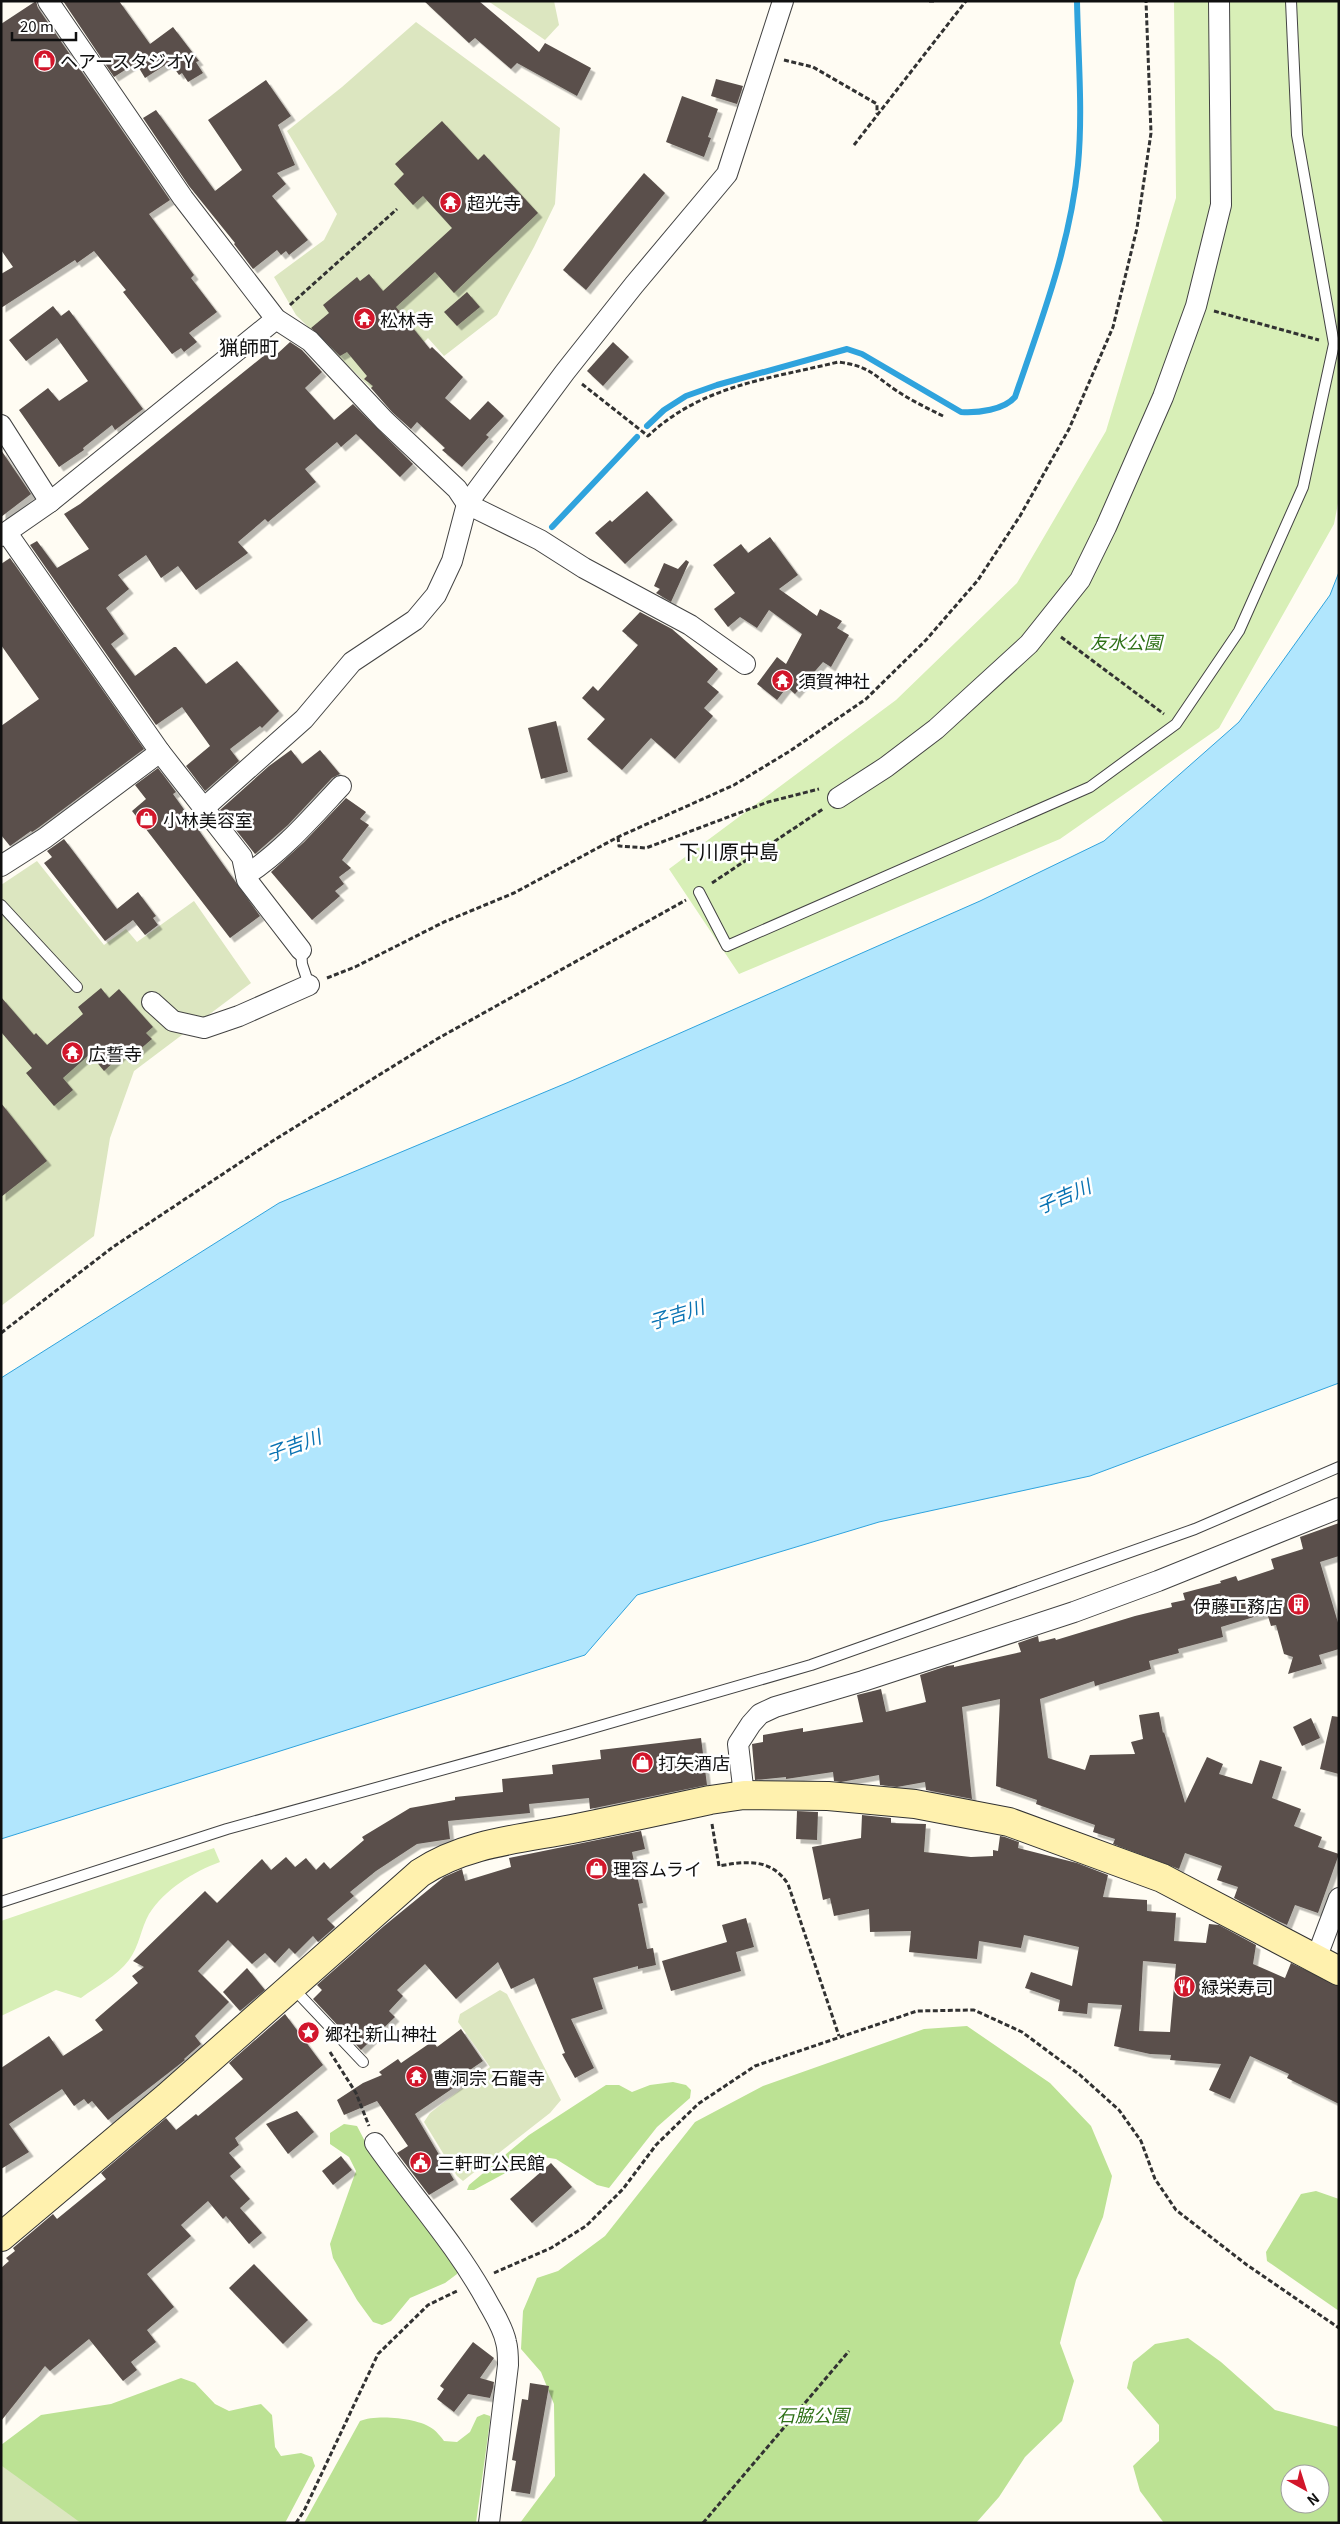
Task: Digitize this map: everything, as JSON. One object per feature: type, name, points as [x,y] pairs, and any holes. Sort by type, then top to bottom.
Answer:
[{"type":"street","points":[[48,1],[183,198],[276,319],[310,341],[384,420],[457,489],[467,504],[540,540],[584,568],[690,625],[745,664]]},
{"type":"street","points":[[204,808],[304,719],[352,662],[415,620],[436,595],[452,561],[467,504],[565,372],[634,285],[727,174],[783,1]]},
{"type":"street","points":[[838,798],[886,767],[936,729],[1029,644],[1080,580],[1106,527],[1163,397],[1196,306],[1221,205],[1219,1]]},
{"type":"street","points":[[276,319],[50,502],[4,535],[160,752],[242,857],[248,880],[301,950]]},
{"type":"street","points":[[1,425],[50,502]]},
{"type":"street","points":[[1,866],[45,838],[160,752]]},
{"type":"street","points":[[246,875],[258,868],[304,826],[341,786]]},
{"type":"street","points":[[152,1002],[172,1021],[204,1028],[239,1016],[308,985]]},
{"type":"street","points":[[744,1794],[738,1744],[750,1724],[760,1714],[776,1707],[864,1681],[1074,1612],[1158,1581],[1339,1508]]},
{"type":"street","points":[[1,2237],[167,2097],[420,1873],[458,1852],[744,1794],[828,1796],[915,1804],[1009,1822],[1162,1878],[1327,1965],[1339,1898]]},
{"type":"street","points":[[375,2143],[476,2282],[507,2343],[508,2365],[489,2523]]},
{"type":"lane","points":[[698,892],[727,946],[1090,787],[1176,724],[1239,631],[1303,487],[1334,344],[1297,135],[1291,1]]},
{"type":"lane","points":[[1,905],[76,987]]},
{"type":"lane","points":[[301,950],[302,964],[308,985]]},
{"type":"lane","points":[[1,1902],[228,1829],[572,1734],[811,1665],[1195,1528],[1339,1467]]},
{"type":"lane","points":[[291,1986],[363,2062]]},
{"type":"path","points":[[929,1],[936,1]]},
{"type":"path","points":[[854,144],[966,1]]},
{"type":"path","points":[[308,985],[356,967],[444,922],[514,892],[618,837],[734,785],[790,751],[866,698],[926,640],[978,580],[1020,516],[1069,429],[1113,327],[1137,228],[1150,134],[1146,1]]},
{"type":"path","points":[[765,56],[813,67],[877,104],[877,115]]},
{"type":"path","points":[[276,319],[304,291],[397,209]]},
{"type":"path","points":[[1196,306],[1334,344]]},
{"type":"path","points":[[565,372],[648,436],[666,418],[719,391],[838,362],[856,365],[871,371],[897,391],[945,417]]},
{"type":"path","points":[[1044,625],[1176,724]]},
{"type":"path","points":[[1,1334],[113,1247],[271,1142],[437,1039],[698,892],[753,858],[838,798],[831,787],[802,792],[768,802],[646,848],[619,846],[618,837]]},
{"type":"path","points":[[711,1820],[719,1866],[739,1862],[763,1864],[782,1874],[788,1884],[839,2036]]},
{"type":"path","points":[[296,2523],[338,2442],[378,2354],[428,2305],[551,2248],[586,2226],[623,2189],[656,2145],[698,2104],[755,2066],[916,2010],[974,2010],[1022,2032],[1080,2075],[1120,2110],[1141,2141],[1155,2179],[1176,2210],[1247,2265],[1339,2328]]},
{"type":"path","points":[[324,2045],[356,2093],[375,2143]]},
{"type":"path","points":[[703,2523],[849,2351]]},
{"type":"green space","points":[[488,1],[554,1],[559,25],[545,40]]},
{"type":"green space","name":"友水公園","points":[[1174,1],[1339,1],[1339,498],[1334,524],[1219,728],[1060,839],[739,974],[669,869],[896,700],[1017,583],[1106,431],[1176,198]]},
{"type":"green space","points":[[416,22],[560,128],[555,204],[497,315],[444,356],[428,338],[375,392],[296,315],[274,277],[324,240],[337,214],[287,131],[342,87]]},
{"type":"green space","points":[[37,861],[104,945],[126,929],[137,942],[194,901],[251,983],[134,1071],[110,1138],[94,1236],[1,1306],[1,885]]},
{"type":"green space","points":[[214,1848],[220,1862],[180,1882],[163,1897],[149,1914],[129,1960],[113,1976],[81,1998],[56,1990],[1,2016],[1,1921]]},
{"type":"green space","points":[[500,1990],[507,1994],[561,2100],[550,2113],[463,2181],[457,2176],[424,2122],[430,2113],[490,2067],[458,2022],[460,2014]]},
{"type":"green space","name":"石脇公園","points":[[967,2026],[1050,2083],[1091,2126],[1112,2176],[1103,2217],[1076,2280],[1060,2343],[1074,2381],[1062,2421],[1025,2457],[999,2497],[976,2523],[520,2523],[555,2476],[554,2404],[541,2372],[521,2349],[523,2311],[537,2278],[558,2271],[605,2236],[695,2122],[763,2086],[924,2029]]},
{"type":"green space","points":[[673,2082],[686,2085],[691,2090],[690,2098],[657,2127],[609,2188],[597,2185],[556,2159],[537,2156],[474,2190],[467,2190],[469,2185],[529,2135],[606,2085],[619,2085],[632,2092],[650,2085]]},
{"type":"green space","points":[[344,2124],[357,2126],[369,2149],[459,2266],[457,2274],[445,2283],[410,2298],[391,2321],[382,2325],[373,2322],[357,2300],[333,2258],[330,2244],[356,2171],[349,2157],[330,2144],[330,2133]]},
{"type":"green space","points":[[1316,2191],[1339,2199],[1339,2311],[1267,2261],[1266,2252],[1301,2194]]},
{"type":"green space","points":[[1188,2338],[1221,2362],[1275,2410],[1339,2427],[1339,2523],[1164,2523],[1140,2491],[1133,2466],[1159,2441],[1159,2425],[1127,2388],[1133,2362],[1155,2344]]},
{"type":"green space","points":[[181,2378],[195,2383],[215,2404],[229,2411],[261,2404],[272,2415],[275,2447],[281,2456],[301,2453],[312,2457],[315,2466],[285,2523],[50,2523],[1,2500],[1,2445],[41,2415],[111,2404]]},
{"type":"green space","points":[[484,2414],[490,2416],[490,2421],[476,2523],[304,2523],[360,2421],[377,2418],[398,2418],[418,2422],[433,2429],[444,2441],[457,2442],[470,2432],[477,2417]]},
{"type":"green space","points":[[2,2466],[81,2523],[1,2523]]},
{"type":"water","name":"子吉川","points":[[1339,572],[1339,1383],[1090,1476],[879,1522],[637,1595],[585,1655],[1,1839],[1,1378],[279,1203],[569,1082],[980,901],[1104,841],[1239,722],[1330,595]]},
{"type":"building","points":[[36,1],[38,8],[170,200],[149,214],[194,275],[191,278],[217,312],[189,333],[197,342],[184,352],[181,348],[172,354],[123,292],[126,290],[94,251],[77,263],[75,260],[1,308],[1,274],[13,267],[1,250],[1,24]]},
{"type":"building","points":[[63,1],[119,1],[150,44],[173,27],[199,61],[196,62],[203,73],[188,82],[182,73],[179,75],[170,62],[145,78],[136,63],[114,77]]},
{"type":"building","points":[[424,1],[479,1],[539,52],[545,43],[591,68],[577,96],[517,63],[511,69],[475,38],[469,43]]},
{"type":"building","points":[[716,79],[743,86],[737,104],[711,96]]},
{"type":"building","points":[[266,80],[291,116],[278,125],[295,165],[277,173],[286,184],[272,196],[308,240],[289,255],[286,251],[281,255],[277,250],[253,269],[235,243],[189,186],[143,118],[156,110],[215,191],[242,170],[208,120]]},
{"type":"building","points":[[682,96],[718,109],[708,137],[711,138],[704,157],[666,142]]},
{"type":"building","points":[[442,121],[478,160],[484,154],[538,213],[454,293],[435,272],[396,307],[430,349],[432,347],[463,377],[445,398],[470,420],[488,401],[504,416],[486,435],[489,437],[462,467],[442,450],[445,448],[417,422],[411,429],[392,412],[371,388],[373,386],[364,379],[367,376],[347,352],[340,356],[311,328],[329,313],[323,305],[357,277],[360,281],[369,274],[383,291],[452,228],[423,196],[413,205],[394,184],[404,174],[395,164]]},
{"type":"building","points":[[644,173],[665,193],[586,290],[563,270]]},
{"type":"building","points":[[467,292],[480,307],[457,326],[444,312]]},
{"type":"building","points":[[53,306],[61,316],[69,310],[143,409],[115,430],[112,425],[83,448],[84,450],[59,467],[19,410],[48,388],[59,401],[88,381],[57,338],[26,361],[9,340]]},
{"type":"building","points":[[290,342],[302,350],[322,372],[305,388],[334,420],[353,404],[413,464],[400,477],[356,434],[341,447],[337,442],[305,469],[316,482],[268,522],[265,519],[238,542],[248,553],[196,590],[178,566],[161,578],[146,555],[118,575],[129,589],[106,608],[124,634],[111,644],[135,676],[174,647],[176,647],[206,684],[237,661],[279,711],[262,728],[260,726],[230,749],[239,761],[205,791],[186,766],[210,746],[182,707],[156,725],[30,545],[37,541],[57,568],[89,549],[64,514],[80,504],[271,350],[276,355]]},
{"type":"building","points":[[613,342],[629,357],[603,386],[587,371]]},
{"type":"building","points":[[1,450],[31,494],[1,517]]},
{"type":"building","points":[[647,491],[673,520],[625,564],[595,533],[610,520],[612,522]]},
{"type":"building","points":[[770,537],[798,575],[779,589],[817,616],[820,609],[842,621],[837,628],[849,635],[831,667],[823,662],[795,694],[787,687],[777,700],[757,684],[777,657],[786,664],[802,634],[769,610],[757,628],[740,617],[728,627],[714,609],[735,593],[713,565],[741,544],[748,553]]},
{"type":"building","points":[[10,558],[144,749],[38,828],[10,846],[1,835],[1,726],[39,699],[1,645],[1,564]]},
{"type":"building","points":[[686,560],[689,562],[671,602],[656,593],[660,589],[654,586],[664,563],[678,569]]},
{"type":"building","points":[[640,612],[672,629],[718,669],[707,682],[719,692],[704,708],[713,716],[675,759],[651,738],[622,770],[587,739],[605,719],[582,698],[593,686],[598,691],[638,645],[622,631]]},
{"type":"building","points":[[556,721],[568,772],[541,779],[528,728]]},
{"type":"building","points":[[291,750],[302,764],[320,750],[340,774],[332,778],[288,825],[255,854],[220,810],[269,766]]},
{"type":"building","points":[[158,768],[176,792],[173,794],[260,916],[230,938],[132,811],[146,799],[135,785]]},
{"type":"building","points":[[346,798],[366,812],[360,819],[369,825],[342,860],[351,868],[339,877],[344,884],[335,891],[340,896],[312,920],[271,872],[304,842]]},
{"type":"building","points":[[64,839],[117,909],[138,892],[156,916],[153,918],[158,925],[145,935],[133,920],[105,941],[44,863],[52,857],[47,851]]},
{"type":"building","name":"広誓寺","points":[[101,988],[109,998],[119,989],[153,1027],[146,1033],[152,1039],[131,1057],[126,1051],[104,1071],[90,1054],[63,1078],[73,1090],[54,1106],[26,1073],[32,1068],[1,1032],[1,997],[34,1035],[36,1033],[47,1045],[83,1014],[78,1007]]},
{"type":"building","points":[[1,1103],[47,1161],[1,1197]]},
{"type":"building","points":[[1339,1523],[1339,1556],[1320,1562],[1339,1626],[1339,1649],[1319,1655],[1322,1664],[1288,1674],[1293,1657],[1284,1654],[1276,1625],[1271,1626],[1267,1613],[1221,1627],[1223,1637],[1178,1649],[1179,1653],[1149,1661],[1151,1669],[1095,1686],[1094,1681],[1040,1699],[1048,1758],[1085,1770],[1090,1755],[1135,1754],[1131,1742],[1143,1739],[1139,1715],[1159,1712],[1163,1733],[1185,1803],[1207,1757],[1223,1764],[1219,1774],[1252,1784],[1260,1760],[1282,1767],[1272,1798],[1301,1809],[1294,1826],[1322,1837],[1318,1847],[1339,1854],[1318,1913],[1295,1905],[1287,1925],[1234,1898],[1238,1887],[1217,1880],[1222,1866],[1185,1853],[1179,1869],[1113,1844],[1115,1839],[1093,1832],[1095,1825],[1036,1804],[1037,1800],[996,1786],[1000,1699],[962,1707],[972,1799],[926,1790],[925,1782],[897,1787],[880,1785],[879,1775],[841,1782],[834,1781],[833,1772],[786,1779],[786,1777],[755,1780],[752,1744],[763,1742],[763,1735],[803,1728],[803,1732],[863,1722],[857,1695],[881,1689],[886,1712],[926,1702],[920,1675],[947,1666],[954,1665],[954,1667],[1021,1652],[1018,1643],[1038,1636],[1039,1642],[1055,1638],[1056,1640],[1172,1607],[1171,1603],[1185,1600],[1183,1593],[1221,1583],[1220,1581],[1236,1576],[1238,1581],[1274,1569],[1271,1559],[1303,1549],[1300,1537]]},
{"type":"building","points":[[1332,1716],[1339,1717],[1339,1774],[1320,1769]]},
{"type":"building","points":[[1311,1718],[1320,1738],[1302,1746],[1293,1727]]},
{"type":"building","points":[[701,1738],[707,1785],[590,1809],[589,1798],[529,1804],[530,1813],[448,1821],[450,1839],[417,1844],[376,1871],[350,1892],[354,1896],[327,1919],[335,1927],[318,1942],[313,1936],[295,1954],[289,1948],[275,1963],[265,1953],[252,1964],[228,1940],[198,1971],[229,2002],[195,2036],[201,2044],[185,2060],[108,2120],[92,2101],[88,2104],[84,2099],[74,2106],[62,2089],[9,2124],[29,2152],[1,2169],[1,2068],[49,2036],[63,2056],[103,2030],[95,2020],[138,1983],[132,1976],[144,1967],[133,1961],[205,1891],[217,1903],[262,1859],[271,1870],[286,1857],[295,1867],[306,1858],[316,1870],[324,1862],[330,1869],[364,1840],[362,1837],[410,1808],[455,1800],[455,1797],[503,1792],[502,1779],[553,1774],[552,1765],[601,1759],[600,1750]]},
{"type":"building","points":[[797,1811],[818,1812],[817,1840],[796,1839]]},
{"type":"building","points":[[862,1815],[891,1818],[891,1823],[926,1824],[924,1852],[971,1857],[993,1856],[993,1850],[998,1851],[1000,1836],[1005,1837],[1019,1842],[1018,1848],[1077,1863],[1108,1875],[1103,1897],[1147,1900],[1147,1911],[1176,1913],[1174,1941],[1206,1943],[1209,1924],[1219,1925],[1256,1945],[1253,1964],[1285,1978],[1291,1963],[1339,1986],[1339,2104],[1287,2078],[1289,2074],[1250,2056],[1230,2099],[1209,2090],[1221,2064],[1170,2060],[1171,2055],[1150,2054],[1114,2046],[1122,2005],[1088,2003],[1087,2014],[1058,2011],[1060,2000],[1025,1988],[1031,1972],[1072,1986],[1079,1947],[1024,1935],[1021,1948],[979,1941],[977,1959],[909,1952],[911,1931],[870,1932],[869,1909],[834,1916],[830,1898],[823,1900],[812,1847],[861,1838]],"holes":[[[1143,1961],[1176,1964],[1170,2032],[1139,2031]]]},
{"type":"building","points":[[641,1831],[645,1849],[632,1852],[643,1903],[638,1904],[647,1949],[653,1948],[656,1965],[638,1969],[638,1966],[593,1978],[603,2009],[571,2019],[594,2068],[575,2078],[562,2054],[565,2053],[534,1978],[511,1989],[498,1962],[456,1999],[425,1964],[397,1990],[403,1996],[389,2011],[395,2017],[361,2050],[313,1999],[322,1990],[317,1985],[384,1926],[444,1877],[462,1869],[465,1881],[511,1867],[509,1858]]},
{"type":"building","points":[[746,1918],[754,1947],[736,1952],[741,1971],[671,1991],[662,1961],[727,1942],[722,1925]]},
{"type":"building","points":[[247,1968],[265,1990],[240,2011],[223,1992]]},
{"type":"building","points":[[285,2014],[323,2065],[235,2138],[239,2145],[229,2153],[241,2167],[230,2176],[250,2199],[240,2208],[262,2233],[249,2244],[226,2216],[223,2219],[208,2201],[181,2225],[191,2236],[147,2274],[174,2307],[147,2330],[156,2342],[131,2362],[137,2370],[123,2381],[89,2339],[50,2371],[45,2366],[1,2421],[1,2268],[9,2261],[6,2258],[15,2251],[13,2248],[53,2214],[57,2219],[106,2179],[101,2173],[166,2118],[176,2130],[196,2114],[198,2116],[243,2079],[229,2063]]},
{"type":"building","name":"曹洞宗 石龍寺","points":[[461,2029],[483,2061],[461,2076],[465,2080],[415,2114],[454,2180],[429,2195],[397,2153],[408,2146],[377,2101],[344,2115],[337,2100],[363,2083],[382,2075],[379,2072],[398,2059],[401,2063],[433,2041],[437,2047]]},
{"type":"building","points":[[297,2111],[314,2132],[288,2154],[266,2124]]},
{"type":"building","points":[[341,2156],[352,2170],[333,2185],[322,2171]]},
{"type":"building","points":[[551,2163],[572,2187],[532,2223],[510,2199]]},
{"type":"building","points":[[254,2264],[308,2320],[283,2344],[229,2288]]},
{"type":"building","points":[[473,2342],[494,2358],[480,2378],[494,2382],[493,2388],[490,2398],[468,2394],[454,2412],[437,2399],[444,2389],[440,2386]]},
{"type":"building","points":[[530,2383],[549,2386],[530,2494],[511,2491],[516,2461],[512,2460],[522,2399],[528,2400]]},
{"type":"waterway","points":[[647,426],[664,410],[686,396],[717,385],[847,349],[862,354],[961,412],[975,412],[998,408],[1015,397],[1053,283],[1074,195],[1080,124],[1077,1]]},
{"type":"waterway","points":[[552,527],[637,437]]},
{"type":"place","name":"ヘアースタジオY","points":[[44,60]]},
{"type":"place","name":"超光寺","points":[[451,202]]},
{"type":"place","name":"松林寺","points":[[364,319]]},
{"type":"place","name":"須賀神社","points":[[782,680]]},
{"type":"place","name":"小林美容室","points":[[147,819]]},
{"type":"place","name":"広誓寺","points":[[72,1053]]},
{"type":"place","name":"伊藤工務店","points":[[1299,1605]]},
{"type":"place","name":"打矢酒店","points":[[642,1762]]},
{"type":"place","name":"理容ムライ","points":[[597,1868]]},
{"type":"place","name":"緑栄寿司","points":[[1185,1986]]},
{"type":"place","name":"郷社 新山神社","points":[[309,2033]]},
{"type":"place","name":"曹洞宗 石龍寺","points":[[417,2077]]},
{"type":"place","name":"三軒町公民館","points":[[421,2162]]},
{"type":"district","name":"猟師町","points":[[249,346]]},
{"type":"district","name":"下川原中島","points":[[729,850]]}]
